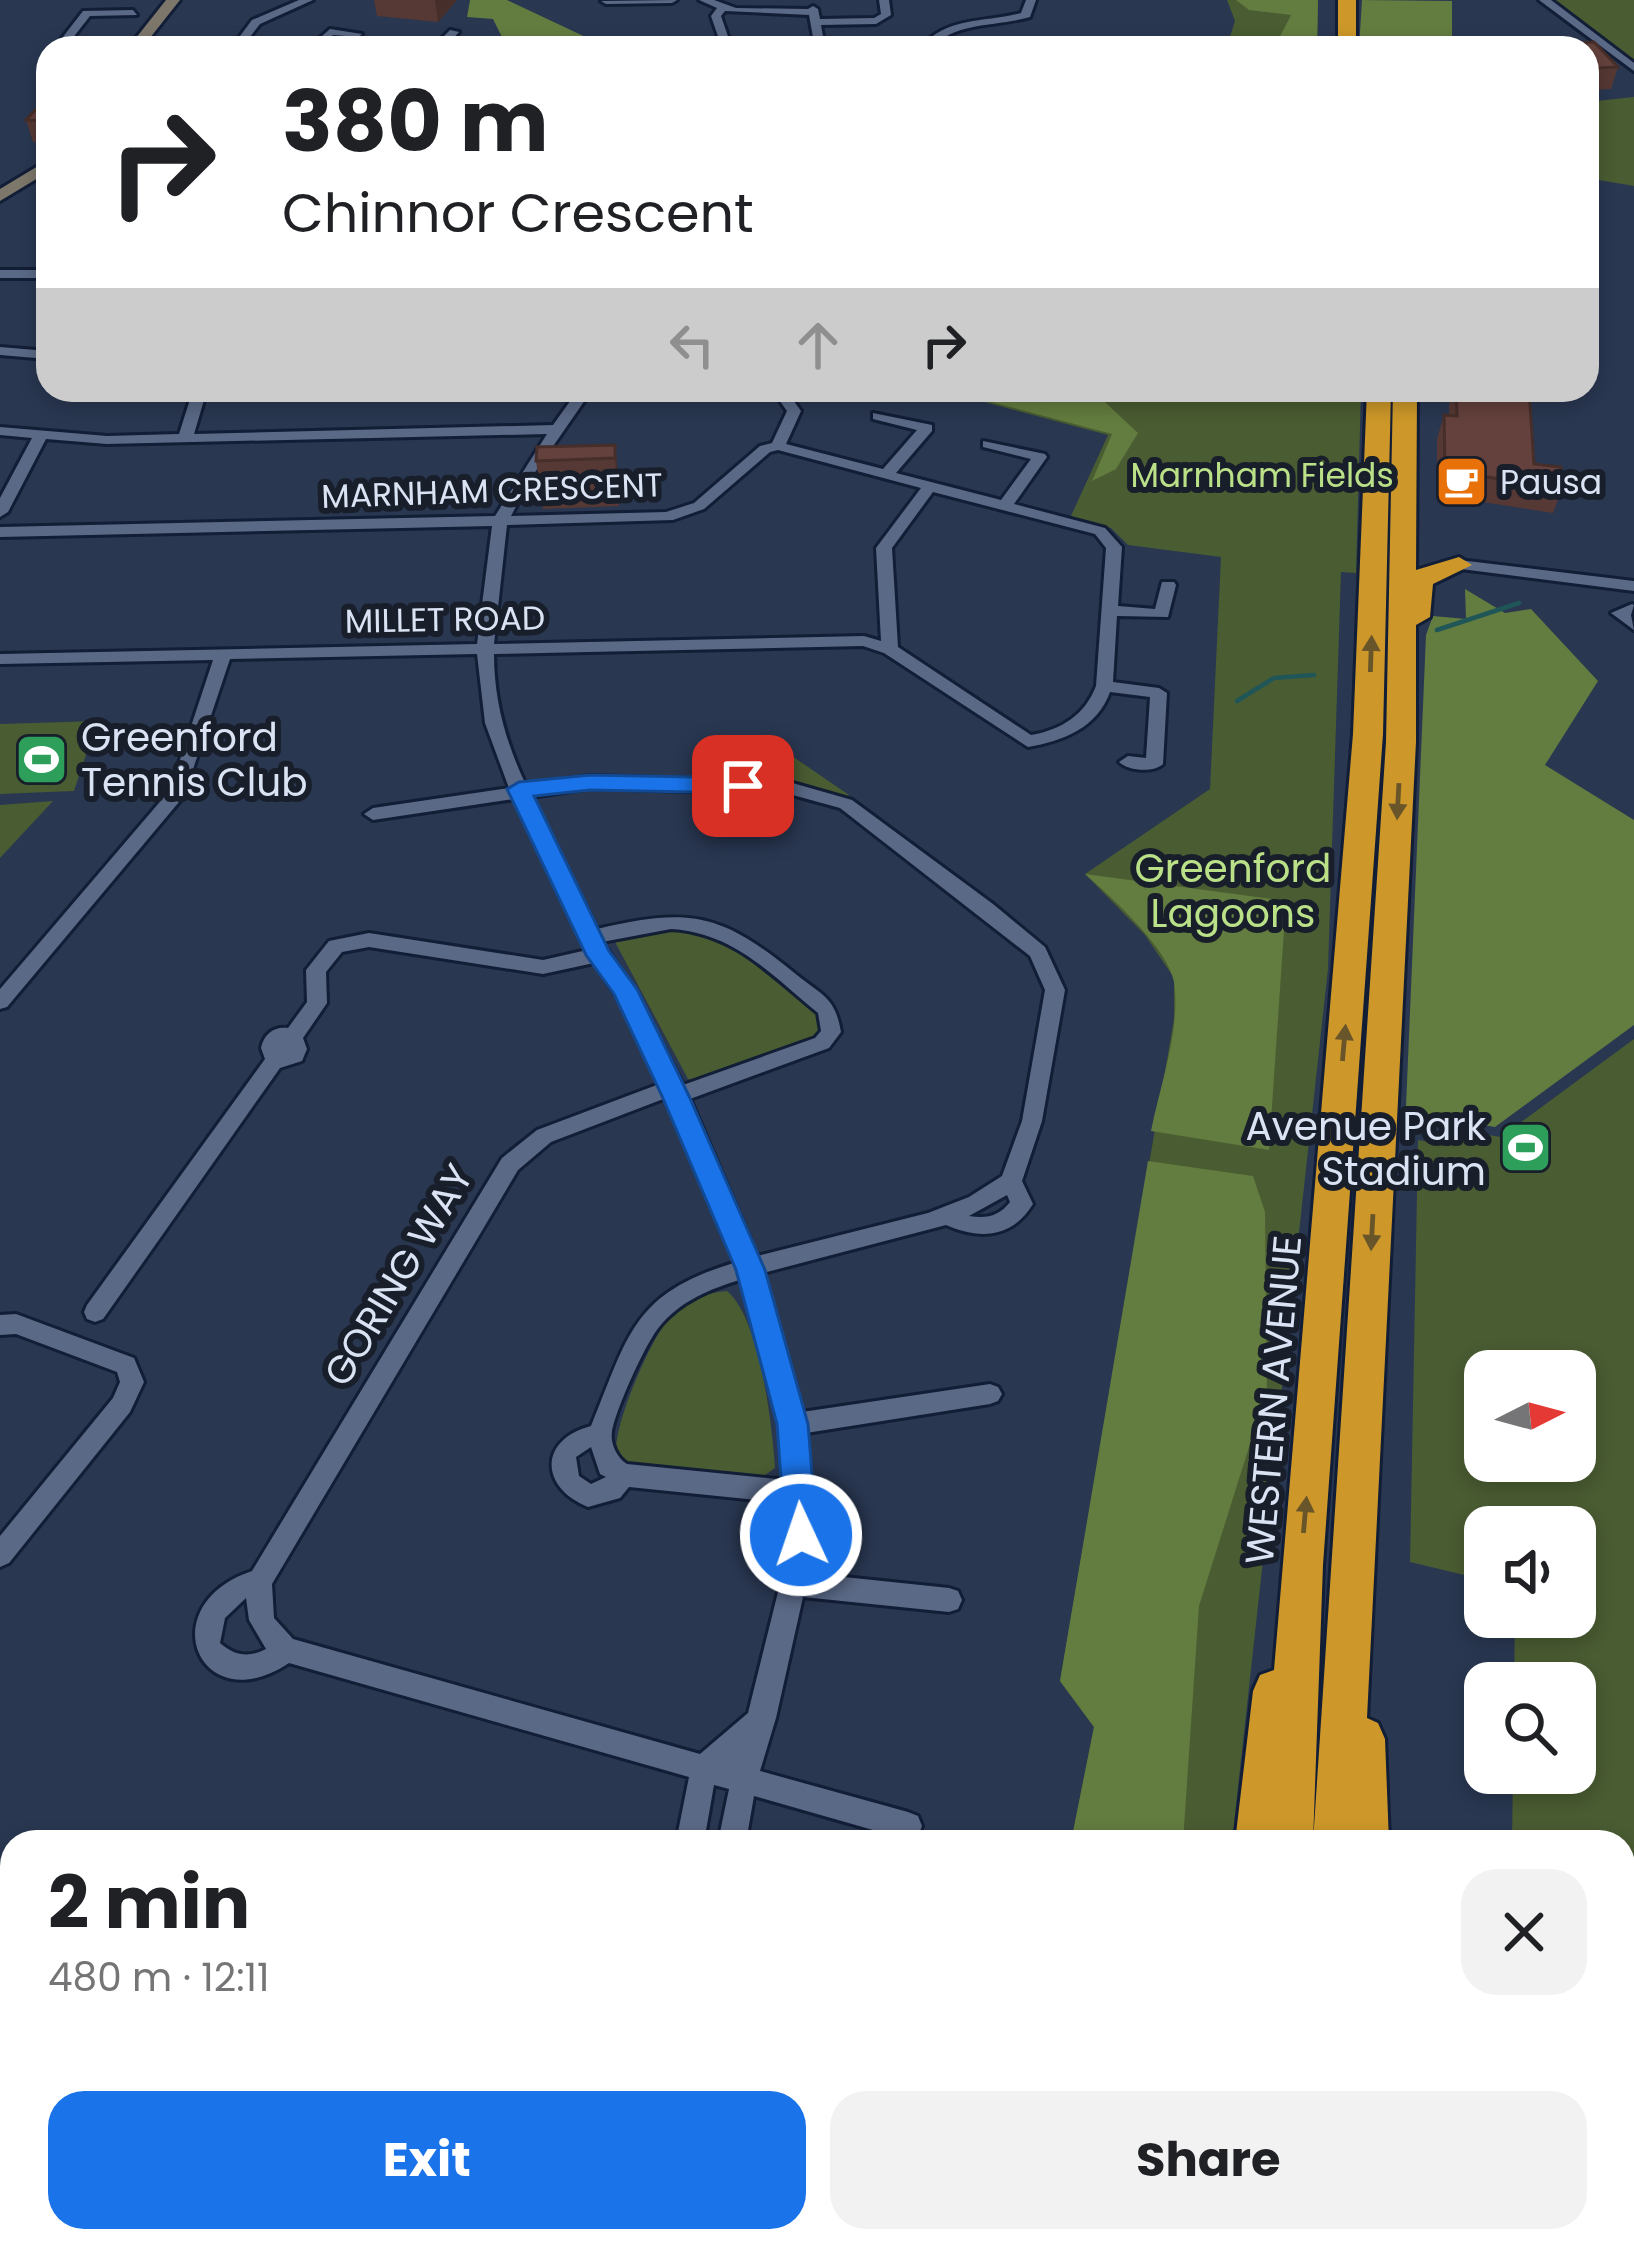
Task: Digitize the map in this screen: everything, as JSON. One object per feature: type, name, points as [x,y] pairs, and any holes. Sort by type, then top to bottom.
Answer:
[{"type":"highway","points":[[1332,36],[1339,3]]},
{"type":"highway","points":[[1339,3],[1346,36]]},
{"type":"highway","name":"WESTERN AVENUE","points":[[1290,1830],[1301,1565],[1368,734],[1379,402]]},
{"type":"highway","points":[[1338,1830],[1401,742],[1405,402]]},
{"type":"highway","points":[[1405,531],[1426,553],[1460,566]]},
{"type":"highway","points":[[1401,742],[1420,580],[1433,570],[1460,566]]},
{"type":"highway","points":[[1260,1830],[1267,1743],[1301,1565]]},
{"type":"highway","points":[[1349,1586],[1364,1830]]},
{"type":"main road","points":[[144,36],[173,0]]},
{"type":"main road","points":[[0,196],[36,173]]},
{"type":"street","points":[[245,36],[256,22],[308,0]]},
{"type":"street","points":[[606,1],[671,0],[670,16]]},
{"type":"street","points":[[704,0],[721,10],[813,12],[876,21],[886,15],[884,0]]},
{"type":"street","points":[[934,36],[957,25],[1026,16],[1030,0]]},
{"type":"street","points":[[1544,0],[1592,36]]},
{"type":"street","points":[[721,10],[716,16],[724,36]]},
{"type":"street","points":[[69,36],[87,13],[133,13]]},
{"type":"street","points":[[449,36],[454,32]]},
{"type":"street","points":[[1599,42],[1634,68]]},
{"type":"street","points":[[0,274],[36,274]]},
{"type":"street","points":[[0,351],[36,355]]},
{"type":"street","points":[[185,438],[196,402]]},
{"type":"street","points":[[576,402],[500,524],[487,694],[496,736],[519,789],[674,1091],[751,1270],[793,1424],[800,1492],[796,1584],[764,1717],[741,1781],[733,1830]]},
{"type":"street","points":[[788,402],[794,411],[778,446],[886,474],[1005,506],[1108,536],[1114,547],[1104,686],[1096,708],[1059,736],[1028,741],[890,649],[884,548],[930,486]]},
{"type":"street","points":[[878,416],[927,428],[886,474]]},
{"type":"street","points":[[0,431],[185,438],[555,429]]},
{"type":"street","points":[[0,512],[40,436]]},
{"type":"street","points":[[988,444],[1040,457],[1005,506]]},
{"type":"street","name":"MARNHAM CRESCENT","points":[[0,532],[668,517],[699,506],[765,449],[778,446]]},
{"type":"street","points":[[1460,566],[1634,586]]},
{"type":"street","points":[[1108,610],[1162,614],[1167,609],[1168,585]]},
{"type":"street","name":"MILLET ROAD","points":[[0,658],[844,640],[890,649]]},
{"type":"street","points":[[0,1002],[178,792],[223,654]]},
{"type":"street","points":[[1104,686],[1159,693],[1154,764],[1128,762]]},
{"type":"street","points":[[373,814],[590,782],[789,788],[846,804],[1038,952],[1055,990],[1032,1121],[1012,1181],[1022,1204],[999,1225],[965,1226],[947,1215],[692,1287],[653,1316],[599,1434],[609,1466],[623,1475],[800,1492]]},
{"type":"street","name":"GORING WAY","points":[[286,1650],[268,1664],[246,1671],[224,1665],[208,1648],[208,1620],[222,1597],[260,1581],[510,1164],[544,1136],[823,1042],[831,1032],[827,1010],[709,923],[683,918],[649,922],[596,946]]},
{"type":"street","points":[[95,1312],[276,1059],[298,1050],[292,1038],[317,1003],[316,970],[336,946],[369,940],[543,967],[596,946]]},
{"type":"street","points":[[0,1325],[16,1324],[127,1365],[132,1382],[122,1405],[0,1555]]},
{"type":"street","points":[[793,1424],[990,1394]]},
{"type":"street","points":[[599,1434],[577,1440],[564,1454],[567,1482],[588,1496],[610,1490],[623,1475]]},
{"type":"street","points":[[260,1581],[256,1608],[265,1632],[286,1650],[908,1826]]},
{"type":"street","points":[[796,1584],[949,1600]]},
{"type":"street","points":[[692,1830],[704,1768],[764,1717]]},
{"type":"green space","points":[[470,0],[507,0],[584,36],[502,36],[493,19],[467,17]]},
{"type":"green space","points":[[1227,0],[1318,0],[1317,36],[1230,36],[1235,21]]},
{"type":"green space","points":[[1236,0],[1318,0],[1317,36],[1280,36],[1291,15],[1249,10]]},
{"type":"green space","points":[[1362,0],[1452,1],[1452,36],[1360,36]]},
{"type":"green space","points":[[1554,0],[1634,0],[1634,60]]},
{"type":"green space","points":[[1634,97],[1634,186],[1599,180],[1599,101]]},
{"type":"green space","name":"Greenford Lagoons","points":[[984,402],[1361,402],[1356,573],[1341,572],[1328,969],[1233,1830],[1073,1830],[1094,1727],[1060,1681],[1174,1019],[1174,978],[1145,935],[1085,874],[1210,789],[1221,557],[1128,545],[1111,528],[1070,518],[1108,435]]},
{"type":"green space","points":[[991,402],[1105,402],[1138,433],[1116,469],[1092,481],[1112,434]]},
{"type":"green space","points":[[1465,589],[1505,613],[1531,609],[1598,681],[1545,765],[1634,820],[1634,1025],[1495,1127],[1425,1115],[1406,1106],[1426,635],[1433,616],[1466,619]]},
{"type":"green space","name":"Greenford Tennis Club","points":[[97,721],[74,791],[0,794],[0,724]]},
{"type":"green space","points":[[792,756],[849,795],[845,799],[818,788],[718,775],[753,757]]},
{"type":"green space","points":[[53,801],[0,858],[0,805]]},
{"type":"green space","points":[[1085,874],[1286,901],[1269,1150],[1151,1131],[1172,1038],[1174,982],[1150,939]]},
{"type":"green space","points":[[678,924],[721,936],[818,1012],[822,1031],[813,1041],[695,1081],[688,1079],[614,940]]},
{"type":"green space","points":[[1634,1039],[1634,1830],[1512,1830],[1513,1794],[1596,1794],[1596,1662],[1514,1662],[1515,1638],[1596,1638],[1596,1506],[1464,1506],[1464,1575],[1410,1562],[1418,1140],[1445,1144],[1445,1128],[1501,1137]]},
{"type":"green space","points":[[1148,1161],[1253,1176],[1265,1212],[1267,1390],[1199,1606],[1184,1830],[1073,1830],[1094,1727],[1060,1681]]},
{"type":"green space","points":[[727,1291],[748,1324],[756,1348],[775,1468],[761,1478],[631,1464],[616,1454],[617,1440],[627,1402],[655,1339],[686,1303]]},
{"type":"building","points":[[1599,47],[1618,67],[1599,68]]},
{"type":"building","points":[[1456,402],[1530,402],[1534,464],[1561,467],[1562,489],[1445,470],[1444,415],[1457,416]]},
{"type":"building","points":[[615,445],[615,458],[536,461],[537,447]]},
{"type":"waterway","points":[[1437,630],[1519,603]]},
{"type":"waterway","points":[[1237,701],[1274,678],[1314,675]]},
{"type":"place","name":"Pausa","points":[[1461,482]]},
{"type":"place","name":"Greenford Tennis Club","points":[[42,759]]},
{"type":"place","name":"Avenue Park Stadium","points":[[1525,1148]]},
{"type":"route","points":[[743,786],[590,782],[519,789],[599,955],[624,989],[676,1096],[751,1270],[793,1424],[801,1535]]},
{"type":"park label","name":"Marnham Fields","points":[[1262,475]]}]
